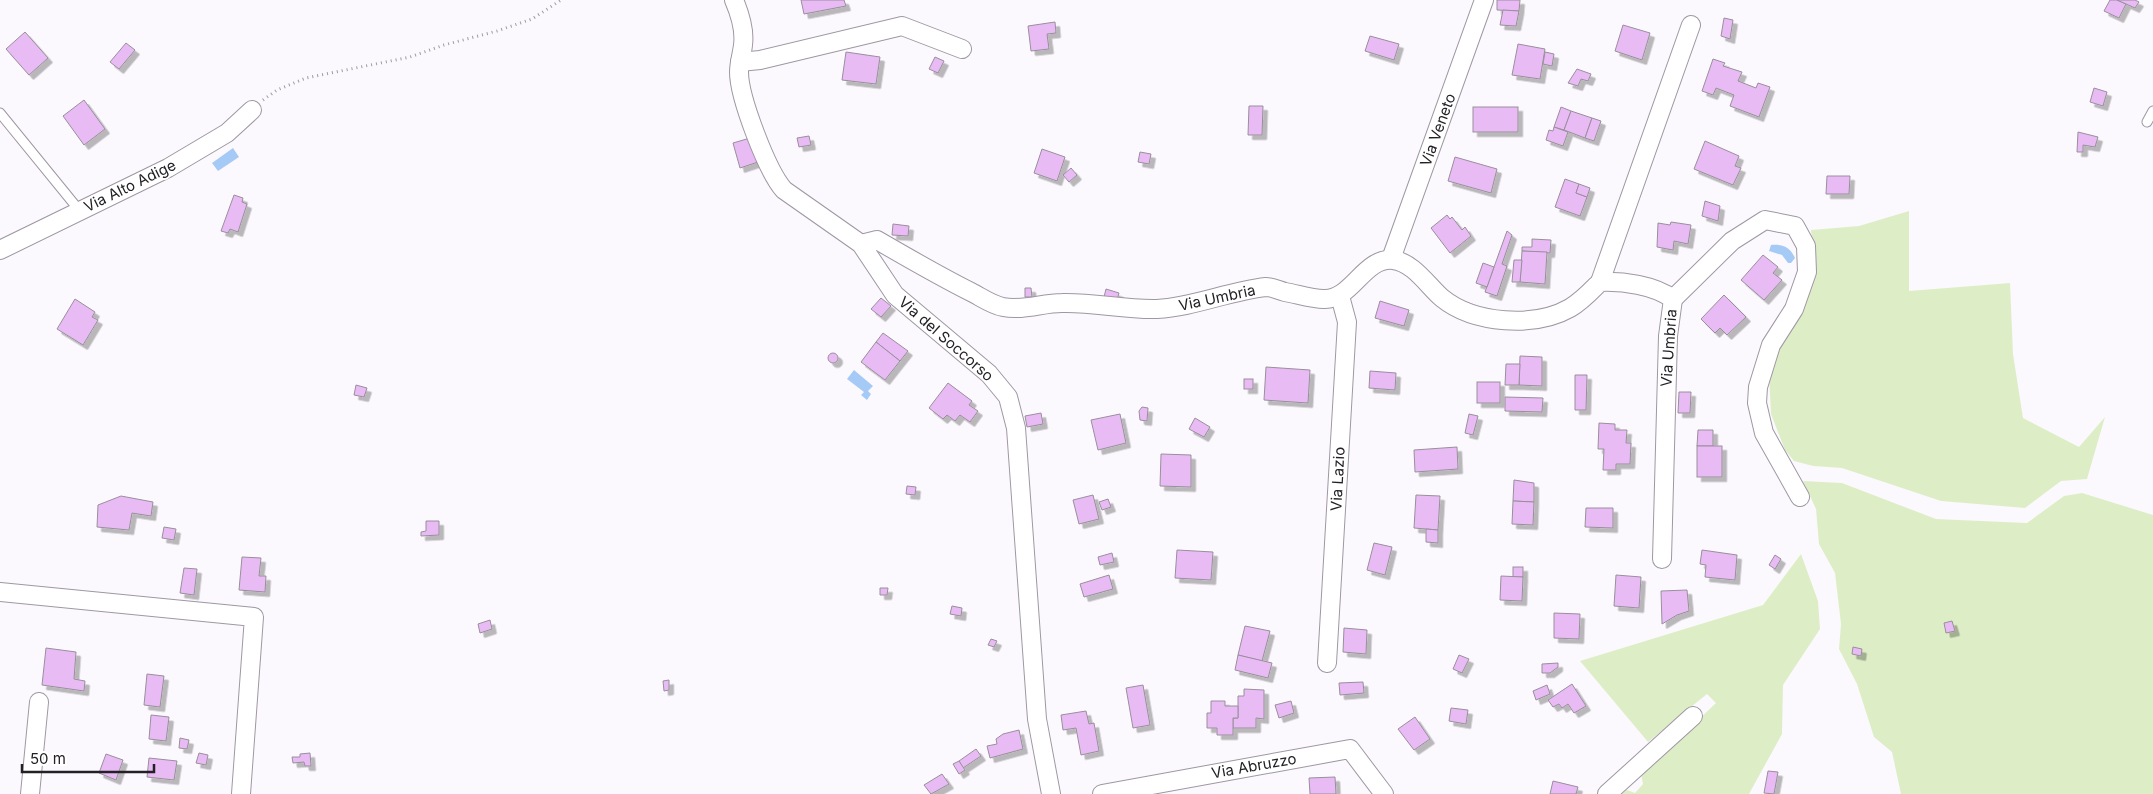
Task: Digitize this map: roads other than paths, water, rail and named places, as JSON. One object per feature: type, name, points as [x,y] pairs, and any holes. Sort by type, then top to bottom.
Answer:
[{"type":"street","name":"Via del Soccorso","points":[[734,0],[742,26],[743,42],[739,73],[743,96],[775,180],[784,190],[861,244],[895,295],[989,374],[1008,397],[1016,428],[1038,719],[1051,794]]},
{"type":"street","name":"Via Veneto","points":[[1392,259],[1484,0]]},
{"type":"street","points":[[1340,296],[1353,281],[1378,262],[1392,259],[1401,261],[1409,266],[1444,300],[1457,307],[1488,318],[1507,322],[1551,316],[1570,308],[1585,297],[1600,282],[1691,25]]},
{"type":"street","points":[[740,62],[760,60],[902,26],[962,49]]},
{"type":"street","name":"Via Alto Adige","points":[[0,250],[168,168],[227,133],[252,110]]},
{"type":"street","points":[[1673,299],[1732,241],[1765,220],[1795,226],[1806,246],[1808,272],[1794,309],[1771,345],[1758,387],[1757,402],[1764,433],[1800,497]]},
{"type":"street","name":"Via Umbria","points":[[861,244],[877,240],[935,274],[1001,307],[1018,308],[1053,303],[1083,302],[1156,309],[1182,306],[1269,287],[1324,299],[1340,296]]},
{"type":"street","name":"Via Umbria","points":[[1600,282],[1619,282],[1664,293],[1673,299],[1668,336],[1662,559]]},
{"type":"street","name":"Via Lazio","points":[[1327,663],[1347,322],[1340,296]]},
{"type":"street","points":[[0,592],[254,617],[241,794]]},
{"type":"street","points":[[30,794],[38,702]]},
{"type":"street","points":[[1607,794],[1693,716]]},
{"type":"street","name":"Via Abruzzo","points":[[1102,794],[1350,749],[1384,794]]},
{"type":"lane","points":[[2147,122],[2153,111]]},
{"type":"lane","points":[[0,113],[79,210]]},
{"type":"water","points":[[233,148],[239,157],[218,171],[212,163]]},
{"type":"water","points":[[1771,245],[1786,247],[1795,258],[1791,263],[1788,263],[1782,255],[1769,251]]},
{"type":"water","points":[[854,370],[873,386],[868,391],[871,394],[867,400],[861,395],[864,392],[847,379]]}]
